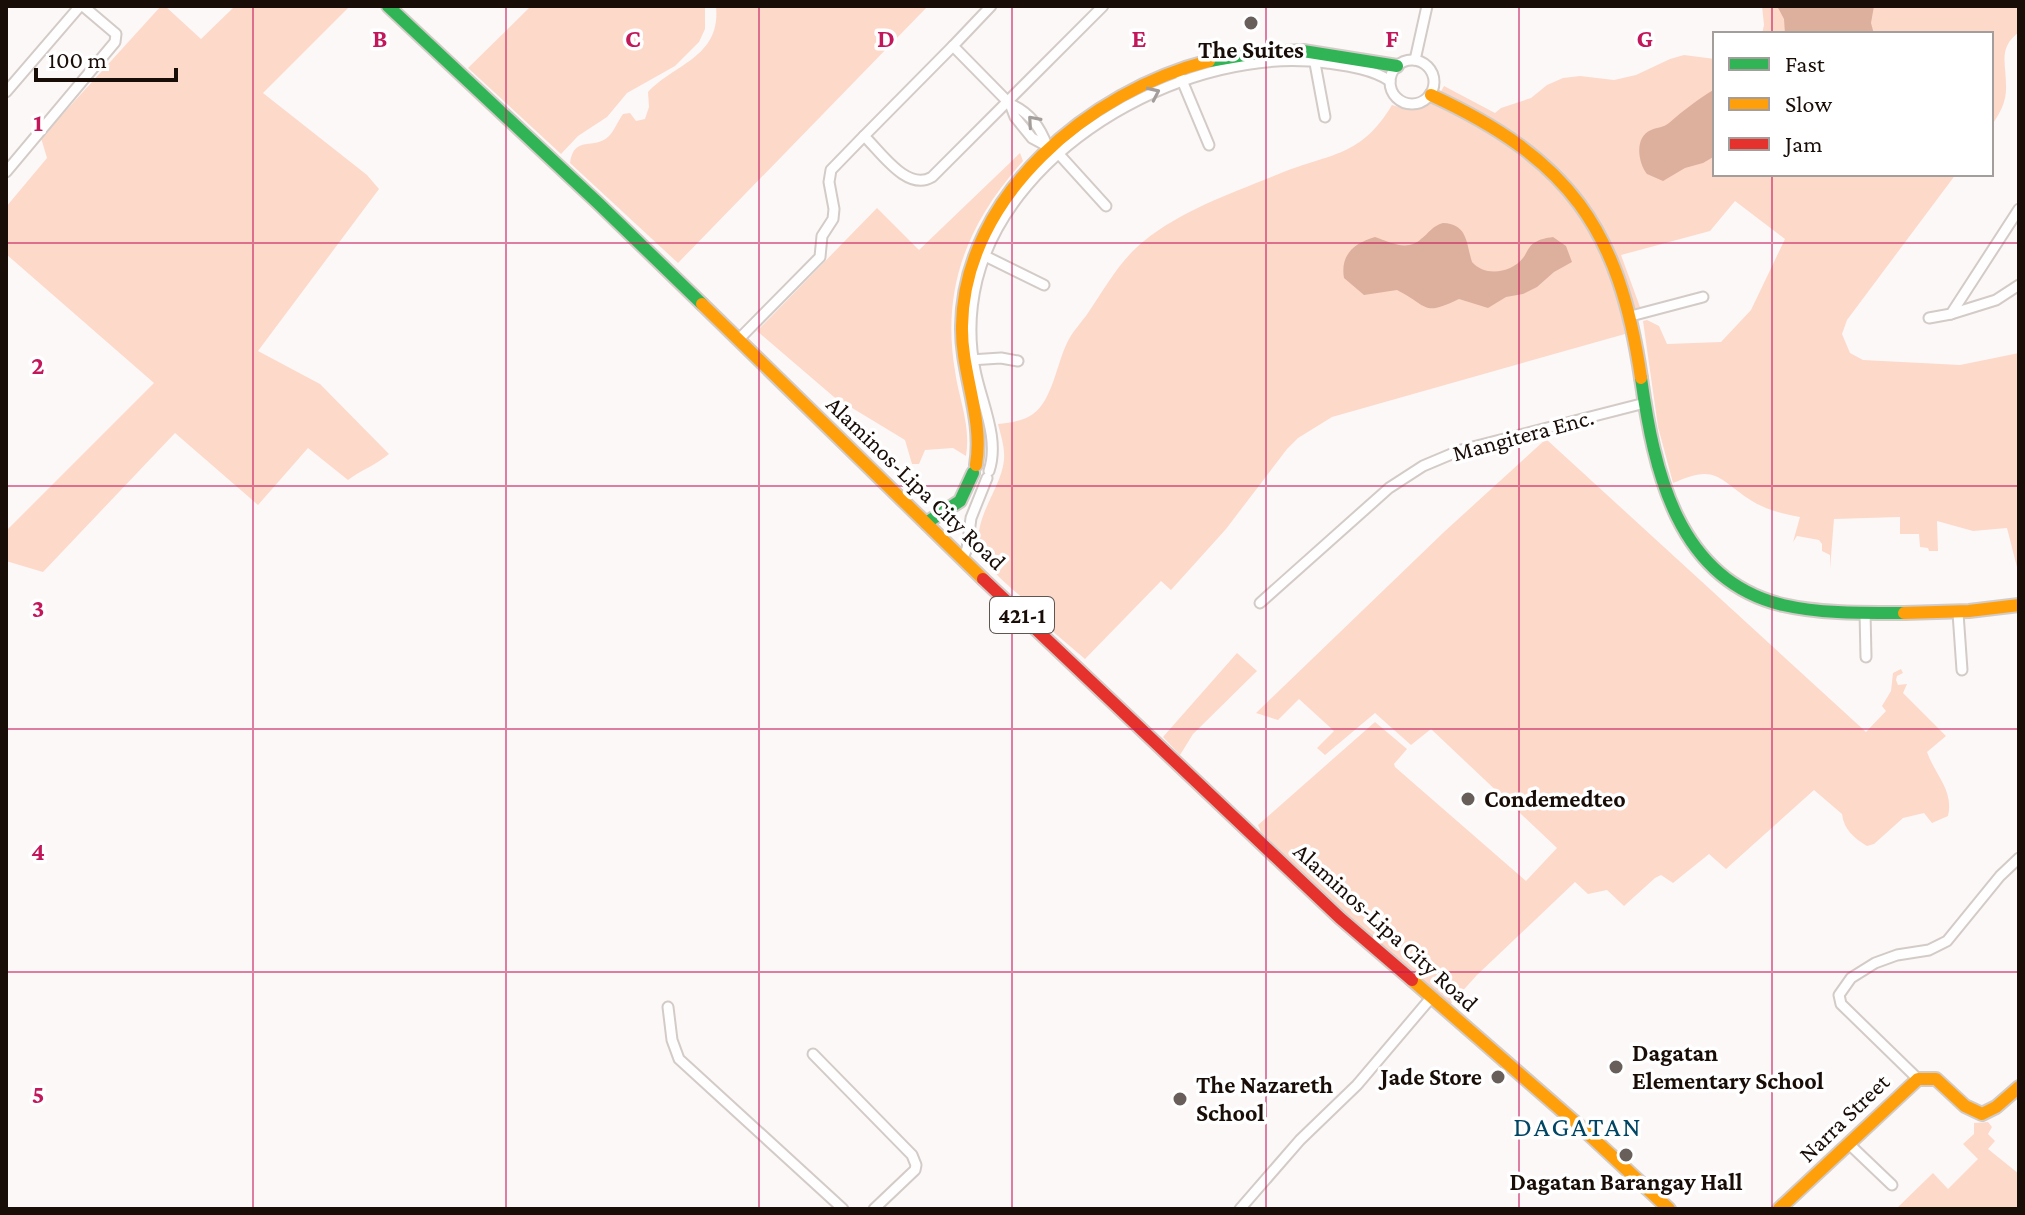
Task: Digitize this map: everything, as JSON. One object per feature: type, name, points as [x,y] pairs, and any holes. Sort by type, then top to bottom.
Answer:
[{"type":"street","points":[[6,92],[82,6],[116,34],[115,42],[6,172]]},
{"type":"street","name":"Alaminos-Lipa City Road","points":[[388,6],[598,203],[962,559],[1340,918],[1584,1130],[1668,1209]]},
{"type":"street","points":[[738,340],[817,262],[822,236],[833,219],[831,170],[991,6]]},
{"type":"street","points":[[864,136],[905,176],[921,182],[932,177],[1103,6]]},
{"type":"street","points":[[1415,60],[1427,6]]},
{"type":"street","points":[[953,46],[1008,102],[1023,110],[1053,149],[1106,206]]},
{"type":"street","points":[[926,523],[960,501],[973,474],[978,432],[963,302],[1006,195],[1053,149],[1113,102],[1239,55],[1287,51],[1397,66],[1415,60],[1432,73],[1431,95],[1419,103],[1405,103],[1394,95],[1390,81],[1397,66]]},
{"type":"street","points":[[1314,56],[1366,70],[1390,81]]},
{"type":"street","points":[[1314,56],[1325,117]]},
{"type":"street","points":[[1180,76],[1209,145]]},
{"type":"street","points":[[1431,95],[1482,118],[1505,133],[1565,186],[1593,223],[1612,258],[1631,316],[1663,487],[1687,536],[1714,568],[1733,584],[1787,606],[1865,612],[1958,613],[2019,605]]},
{"type":"street","points":[[1951,314],[2019,209]]},
{"type":"street","points":[[980,254],[1044,285]]},
{"type":"street","points":[[1929,318],[1996,300],[2019,285]]},
{"type":"street","points":[[1631,316],[1703,297]]},
{"type":"street","points":[[968,360],[1001,358],[1018,361]]},
{"type":"street","points":[[962,559],[967,549],[971,518],[993,457],[991,435],[968,360]]},
{"type":"street","name":"Mangitera Enc.","points":[[1260,603],[1379,497],[1423,466],[1461,450],[1645,403]]},
{"type":"street","points":[[973,474],[982,489]]},
{"type":"street","points":[[1865,612],[1866,657]]},
{"type":"street","points":[[1958,613],[1962,670]]},
{"type":"street","points":[[1918,1079],[1841,1004],[1839,995],[1851,978],[1875,963],[1897,955],[1929,950],[1947,941],[2000,876],[2019,858]]},
{"type":"street","points":[[1240,1209],[1300,1140],[1357,1085],[1430,999]]},
{"type":"street","points":[[668,1007],[674,1049],[679,1059],[843,1209]]},
{"type":"street","points":[[813,1054],[912,1155],[916,1165],[915,1170],[874,1209]]},
{"type":"street","name":"Narra Street","points":[[1779,1209],[1918,1079],[1928,1076],[1938,1080],[1969,1110],[1982,1114],[1996,1107],[2019,1087]]},
{"type":"street","points":[[1849,1144],[1892,1185]]},
{"type":"shaded area","points":[[161,6],[165,6],[201,39],[235,6],[350,6],[263,93],[367,175],[379,189],[258,351],[320,384],[389,454],[348,480],[308,448],[258,505],[175,433],[43,572],[6,561],[6,531],[154,383],[6,254],[6,207],[47,158],[41,138]]},
{"type":"shaded area","points":[[531,6],[705,6],[705,29],[699,42],[675,66],[627,93],[607,117],[578,136],[561,154],[468,68]]},
{"type":"shaded area","points":[[716,6],[928,6],[678,263],[570,163],[572,154],[580,146],[603,140],[611,134],[623,114],[630,113],[636,121],[645,119],[649,107],[648,92],[694,57],[711,37],[716,23]]},
{"type":"shaded area","points":[[1762,6],[2019,6],[2019,32],[2008,44],[2005,56],[2005,96],[1993,123],[1993,32],[1762,32]]},
{"type":"shaded area","points":[[1777,6],[1874,6],[1871,23],[1873,32],[1785,32],[1784,19]]},
{"type":"shaded area","points":[[1684,55],[1713,59],[1713,176],[1955,176],[1847,320],[1842,334],[1850,353],[1863,360],[1960,365],[2019,353],[2019,575],[2007,528],[1973,531],[1937,521],[1938,551],[1929,551],[1920,547],[1919,534],[1900,534],[1900,517],[1834,519],[1830,569],[1830,555],[1822,551],[1819,540],[1797,536],[1793,542],[1800,517],[1763,507],[1716,476],[1699,474],[1673,483],[1658,427],[1643,321],[1659,326],[1667,344],[1721,342],[1751,310],[1785,239],[1735,201],[1710,231],[1621,255],[1640,307],[1621,314],[1625,334],[1332,417],[1298,438],[1226,529],[1171,590],[1161,581],[1085,659],[1044,624],[1043,615],[990,567],[980,548],[979,535],[1004,460],[998,424],[1025,418],[1040,408],[1071,335],[1113,275],[1144,241],[1192,210],[1344,151],[1369,135],[1392,105],[1423,108],[1434,100],[1444,86],[1495,113],[1531,98],[1547,85],[1563,78],[1580,76],[1614,80],[1636,75]]},
{"type":"shaded area","points":[[1713,90],[1713,157],[1663,181],[1647,174],[1639,150],[1642,138],[1651,130],[1667,125]]},
{"type":"shaded area","points":[[1020,153],[1023,161],[987,208],[974,232],[956,284],[952,341],[966,423],[966,456],[953,448],[925,450],[919,464],[912,464],[905,440],[834,397],[757,331],[877,208],[919,250]]},
{"type":"shaded area","points":[[1443,223],[1462,231],[1472,262],[1484,270],[1498,271],[1512,267],[1534,243],[1553,237],[1566,246],[1572,262],[1537,287],[1506,297],[1488,308],[1459,299],[1438,307],[1426,307],[1397,290],[1364,295],[1344,278],[1344,263],[1350,251],[1361,243],[1375,237],[1398,245],[1410,245]]},
{"type":"shaded area","points":[[1546,439],[1866,732],[1886,711],[1882,706],[1891,691],[1893,673],[1901,669],[1903,673],[1896,680],[1898,685],[1907,684],[1903,693],[1946,736],[1927,752],[1946,790],[1948,816],[1932,823],[1924,813],[1903,818],[1874,844],[1867,846],[1850,833],[1842,814],[1814,790],[1726,869],[1709,854],[1673,883],[1661,875],[1655,878],[1624,906],[1607,890],[1588,894],[1575,882],[1477,975],[1448,1007],[1410,975],[1261,832],[1258,825],[1375,722],[1407,749],[1394,764],[1395,767],[1526,881],[1557,848],[1431,729],[1411,745],[1375,713],[1325,755],[1317,748],[1334,731],[1299,699],[1278,720],[1256,713],[1444,532]]},
{"type":"shaded area","points":[[1237,653],[1257,671],[1193,734],[1180,755],[1163,737]]},
{"type":"shaded area","points":[[1988,1122],[1992,1127],[1988,1134],[1995,1141],[1988,1149],[2019,1174],[2019,1209],[1896,1209],[1933,1173],[1948,1189],[1978,1159],[1963,1144],[1974,1134],[1974,1123]]},
{"type":"traffic: fast","points":[[388,6],[702,304]]},
{"type":"traffic: fast","points":[[1209,61],[1250,54],[1303,51],[1397,66]]},
{"type":"traffic: fast","points":[[1641,378],[1654,449],[1677,517],[1695,546],[1718,572],[1747,592],[1783,605],[1858,613],[1904,613]]},
{"type":"traffic: fast","points":[[926,523],[960,501],[973,473]]},
{"type":"traffic: slow","points":[[976,465],[977,430],[962,326],[968,278],[985,234],[1010,192],[1042,156],[1080,123],[1121,97],[1165,76],[1209,61]]},
{"type":"traffic: slow","points":[[1431,95],[1479,119],[1519,145],[1552,173],[1580,204],[1601,239],[1618,280],[1641,378]]},
{"type":"traffic: slow","points":[[702,304],[983,579]]},
{"type":"traffic: slow","points":[[1904,613],[1969,611],[2019,605]]},
{"type":"traffic: slow","points":[[1412,980],[1584,1130],[1669,1209]]},
{"type":"traffic: slow","points":[[1779,1209],[1918,1079],[1936,1079],[1965,1106],[1982,1114],[1996,1107],[2019,1087]]},
{"type":"traffic: jam","points":[[983,579],[1340,918],[1412,980]]},
{"type":"place","name":"The Suites","points":[[1251,23]]},
{"type":"place","name":"Condemedteo","points":[[1468,799]]},
{"type":"place","name":"Dagatan Elementary School","points":[[1616,1067]]},
{"type":"place","name":"Jade Store","points":[[1498,1077]]},
{"type":"place","name":"The Nazareth School","points":[[1180,1099]]},
{"type":"place","name":"Dagatan Barangay Hall","points":[[1626,1155]]},
{"type":"district","name":"DAGATAN","points":[[1578,1126]]}]
